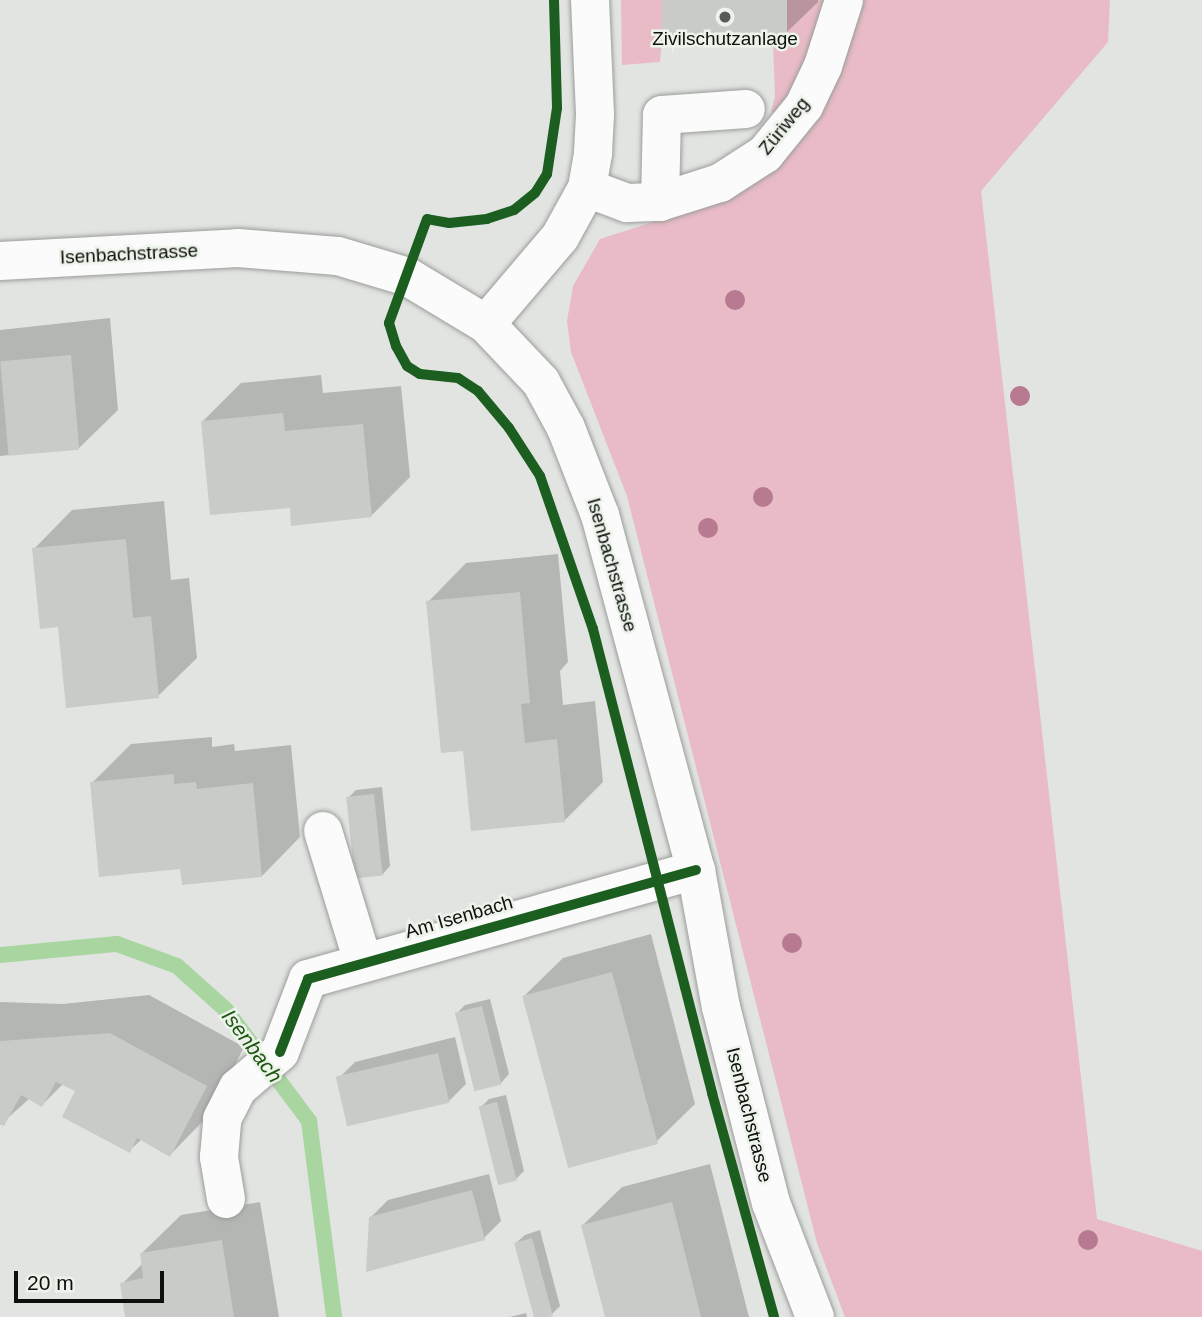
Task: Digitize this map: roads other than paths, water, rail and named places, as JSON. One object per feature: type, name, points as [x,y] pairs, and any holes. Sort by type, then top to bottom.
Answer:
[{"type":"main road","points":[[486,324],[560,237],[587,188],[593,153],[594,114],[590,0]]},
{"type":"main road","name":"Züriweg","points":[[587,188],[627,203],[660,202],[720,183],[765,155],[804,106],[822,66],[844,0]]},
{"type":"main road","points":[[660,202],[662,115],[746,109]]},
{"type":"main road","name":"Isenbachstrasse","points":[[0,261],[239,248],[338,256],[408,276],[486,324],[541,382],[583,469],[600,515],[696,870],[721,1007],[771,1203],[815,1317]]},
{"type":"main road","points":[[323,831],[363,962]]},
{"type":"main road","name":"Am Isenbach","points":[[226,1199],[219,1157],[222,1119],[238,1087],[280,1052],[308,979],[696,870]]},
{"type":"waterway","name":"Isenbach","points":[[0,955],[117,944],[177,966],[226,1010],[309,1121],[334,1317]]},
{"type":"place","name":"Zivilschutzanlage","points":[[725,17]]}]
